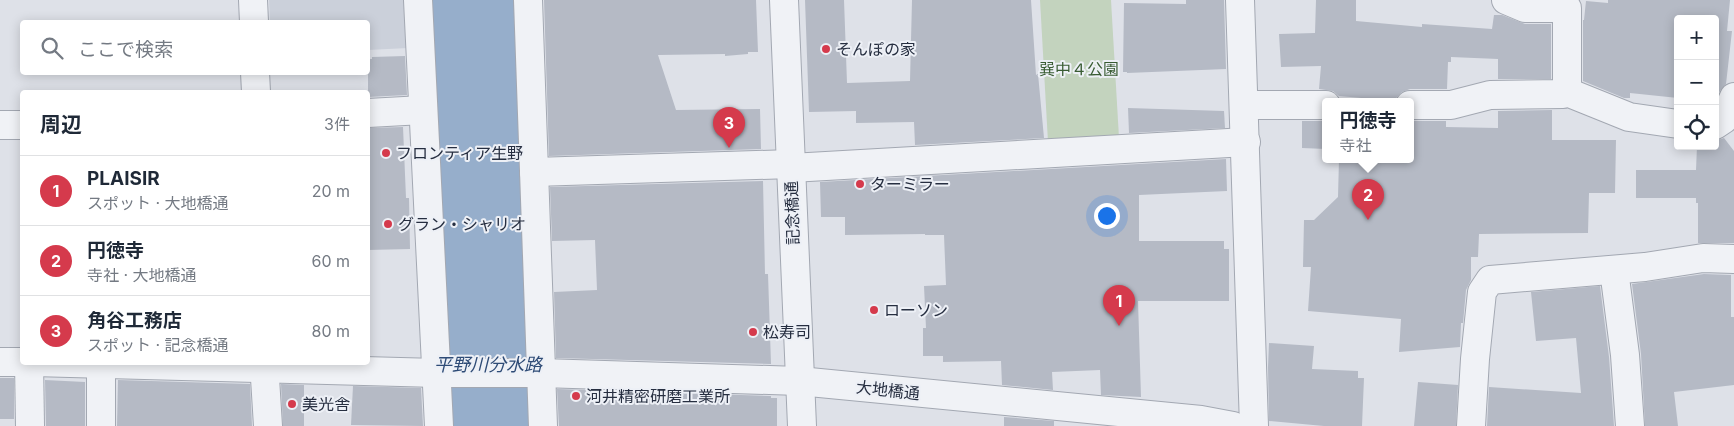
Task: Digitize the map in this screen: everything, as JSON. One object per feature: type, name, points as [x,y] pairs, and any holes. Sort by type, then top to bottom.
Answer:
[{"type":"street","points":[[253,0],[254,20]]},
{"type":"street","points":[[418,0],[439,426]]},
{"type":"street","points":[[528,0],[543,426]]},
{"type":"street","name":"記念橋通","points":[[784,0],[802,426]]},
{"type":"street","points":[[1240,0],[1254,426]]},
{"type":"street","points":[[1506,0],[1525,8],[1567,8],[1567,92]]},
{"type":"street","points":[[255,75],[256,90]]},
{"type":"street","points":[[1414,105],[1451,104],[1490,95],[1563,94],[1567,92],[1629,117],[1674,123]]},
{"type":"street","points":[[1719,122],[1724,119],[1734,96]]},
{"type":"street","points":[[1244,104],[1322,105]]},
{"type":"street","points":[[370,113],[424,110]]},
{"type":"street","points":[[0,125],[20,125]]},
{"type":"street","points":[[534,172],[791,166],[1246,142]]},
{"type":"street","points":[[1471,426],[1482,292],[1490,280],[1645,268],[1704,258],[1734,259]]},
{"type":"street","points":[[1614,270],[1630,426]]},
{"type":"street","points":[[0,362],[20,362]]},
{"type":"street","points":[[30,426],[31,365]]},
{"type":"street","points":[[102,365],[102,426]]},
{"type":"street","points":[[268,426],[264,365],[437,373]]},
{"type":"street","name":"大地橋通","points":[[437,373],[541,373],[800,381],[1233,426]]},
{"type":"shaded area","points":[[269,0],[406,0],[408,48],[370,50],[370,20],[270,20]]},
{"type":"green space","name":"巽中４公園","points":[[1040,0],[1111,0],[1119,138],[1048,142]]},
{"type":"water","name":"平野川分水路","points":[[431,0],[517,0],[534,426],[448,426]]},
{"type":"building","points":[[544,0],[756,0],[758,52],[725,56],[725,54],[658,55],[676,110],[760,109],[761,149],[549,156]]},
{"type":"building","points":[[805,0],[844,0],[847,83],[910,81],[912,0],[1031,0],[1036,75],[1038,74],[1044,138],[915,145],[914,122],[856,123],[856,111],[809,112]]},
{"type":"building","points":[[1186,0],[1224,0],[1226,69],[1123,72],[1124,3],[1186,4]]},
{"type":"building","points":[[1316,0],[1356,0],[1356,21],[1422,27],[1422,24],[1492,29],[1494,15],[1502,15],[1525,24],[1551,24],[1551,79],[1498,79],[1498,59],[1451,57],[1451,62],[1448,62],[1447,89],[1410,89],[1402,92],[1396,98],[1339,96],[1333,91],[1319,89],[1321,66],[1281,67],[1279,34],[1315,33]]},
{"type":"building","points":[[1608,0],[1730,0],[1727,31],[1732,31],[1726,84],[1719,93],[1719,15],[1674,15],[1674,98],[1630,93],[1630,98],[1624,98],[1583,81],[1583,20],[1586,1],[1608,3]]},
{"type":"building","points":[[405,56],[407,95],[370,97],[368,75],[370,75],[370,59],[372,57]]},
{"type":"building","points":[[1128,108],[1224,111],[1225,128],[1129,133]]},
{"type":"building","points":[[1552,110],[1552,140],[1616,140],[1615,193],[1589,193],[1588,233],[1479,234],[1478,257],[1471,257],[1471,280],[1466,290],[1463,323],[1461,323],[1460,347],[1399,352],[1401,319],[1308,311],[1311,267],[1303,267],[1304,220],[1314,220],[1338,197],[1339,163],[1414,163],[1414,121],[1446,121],[1446,127],[1498,128],[1498,111]]},
{"type":"building","points":[[1302,121],[1322,121],[1322,149],[1302,148]]},
{"type":"building","points":[[403,127],[406,198],[409,198],[410,249],[370,250],[370,128]]},
{"type":"building","points":[[1724,138],[1734,151],[1734,243],[1698,243],[1698,203],[1696,203],[1696,198],[1636,198],[1636,170],[1696,170],[1697,150],[1719,150],[1719,140]]},
{"type":"building","points":[[1226,159],[1227,191],[1139,195],[1139,241],[1224,241],[1224,249],[1229,249],[1229,301],[1138,301],[1141,397],[1101,395],[1100,370],[1052,372],[1053,390],[1002,385],[1001,361],[943,362],[943,356],[923,356],[923,328],[926,328],[924,286],[946,285],[944,235],[845,235],[845,217],[821,217],[820,182]]},
{"type":"building","points":[[763,181],[765,274],[768,274],[771,364],[556,358],[554,292],[597,290],[595,240],[552,241],[550,187]]},
{"type":"building","points":[[1704,274],[1731,275],[1731,317],[1734,317],[1734,385],[1674,392],[1678,426],[1645,426],[1641,354],[1632,284]]},
{"type":"building","points":[[1600,286],[1609,357],[1614,426],[1487,426],[1489,387],[1581,393],[1576,338],[1536,341],[1531,292]]},
{"type":"building","points":[[1269,343],[1314,346],[1312,369],[1358,371],[1358,378],[1364,378],[1362,426],[1324,426],[1269,421]]},
{"type":"building","points":[[0,378],[14,378],[14,419],[0,419]]},
{"type":"building","points":[[45,380],[85,382],[85,426],[46,426]]},
{"type":"building","points":[[118,380],[250,384],[252,426],[117,426]]},
{"type":"building","points":[[1418,382],[1458,385],[1456,426],[1414,426]]},
{"type":"building","name":"美光舎","points":[[281,384],[304,385],[304,426],[283,426]]},
{"type":"building","points":[[353,386],[421,388],[423,426],[351,425]]},
{"type":"building","points":[[557,389],[771,396],[771,398],[777,398],[777,426],[559,426]]},
{"type":"building","points":[[1004,417],[1054,421],[1054,426],[1004,426]]},
{"type":"place","name":"そんぽの家","points":[[826,49]]},
{"type":"place","name":"角谷工務店","points":[[729,148]]},
{"type":"place","name":"フロンティア生野","points":[[386,153]]},
{"type":"place","name":"ターミラー","points":[[860,184]]},
{"type":"place","name":"円徳寺","points":[[1368,220]]},
{"type":"place","name":"グラン・シャリオ","points":[[388,224]]},
{"type":"place","name":"ローソン","points":[[874,310]]},
{"type":"place","name":"PLAISIR","points":[[1119,326]]},
{"type":"place","name":"松寿司","points":[[753,332]]},
{"type":"place","name":"河井精密研磨工業所","points":[[576,396]]},
{"type":"place","name":"美光舎","points":[[292,404]]}]
